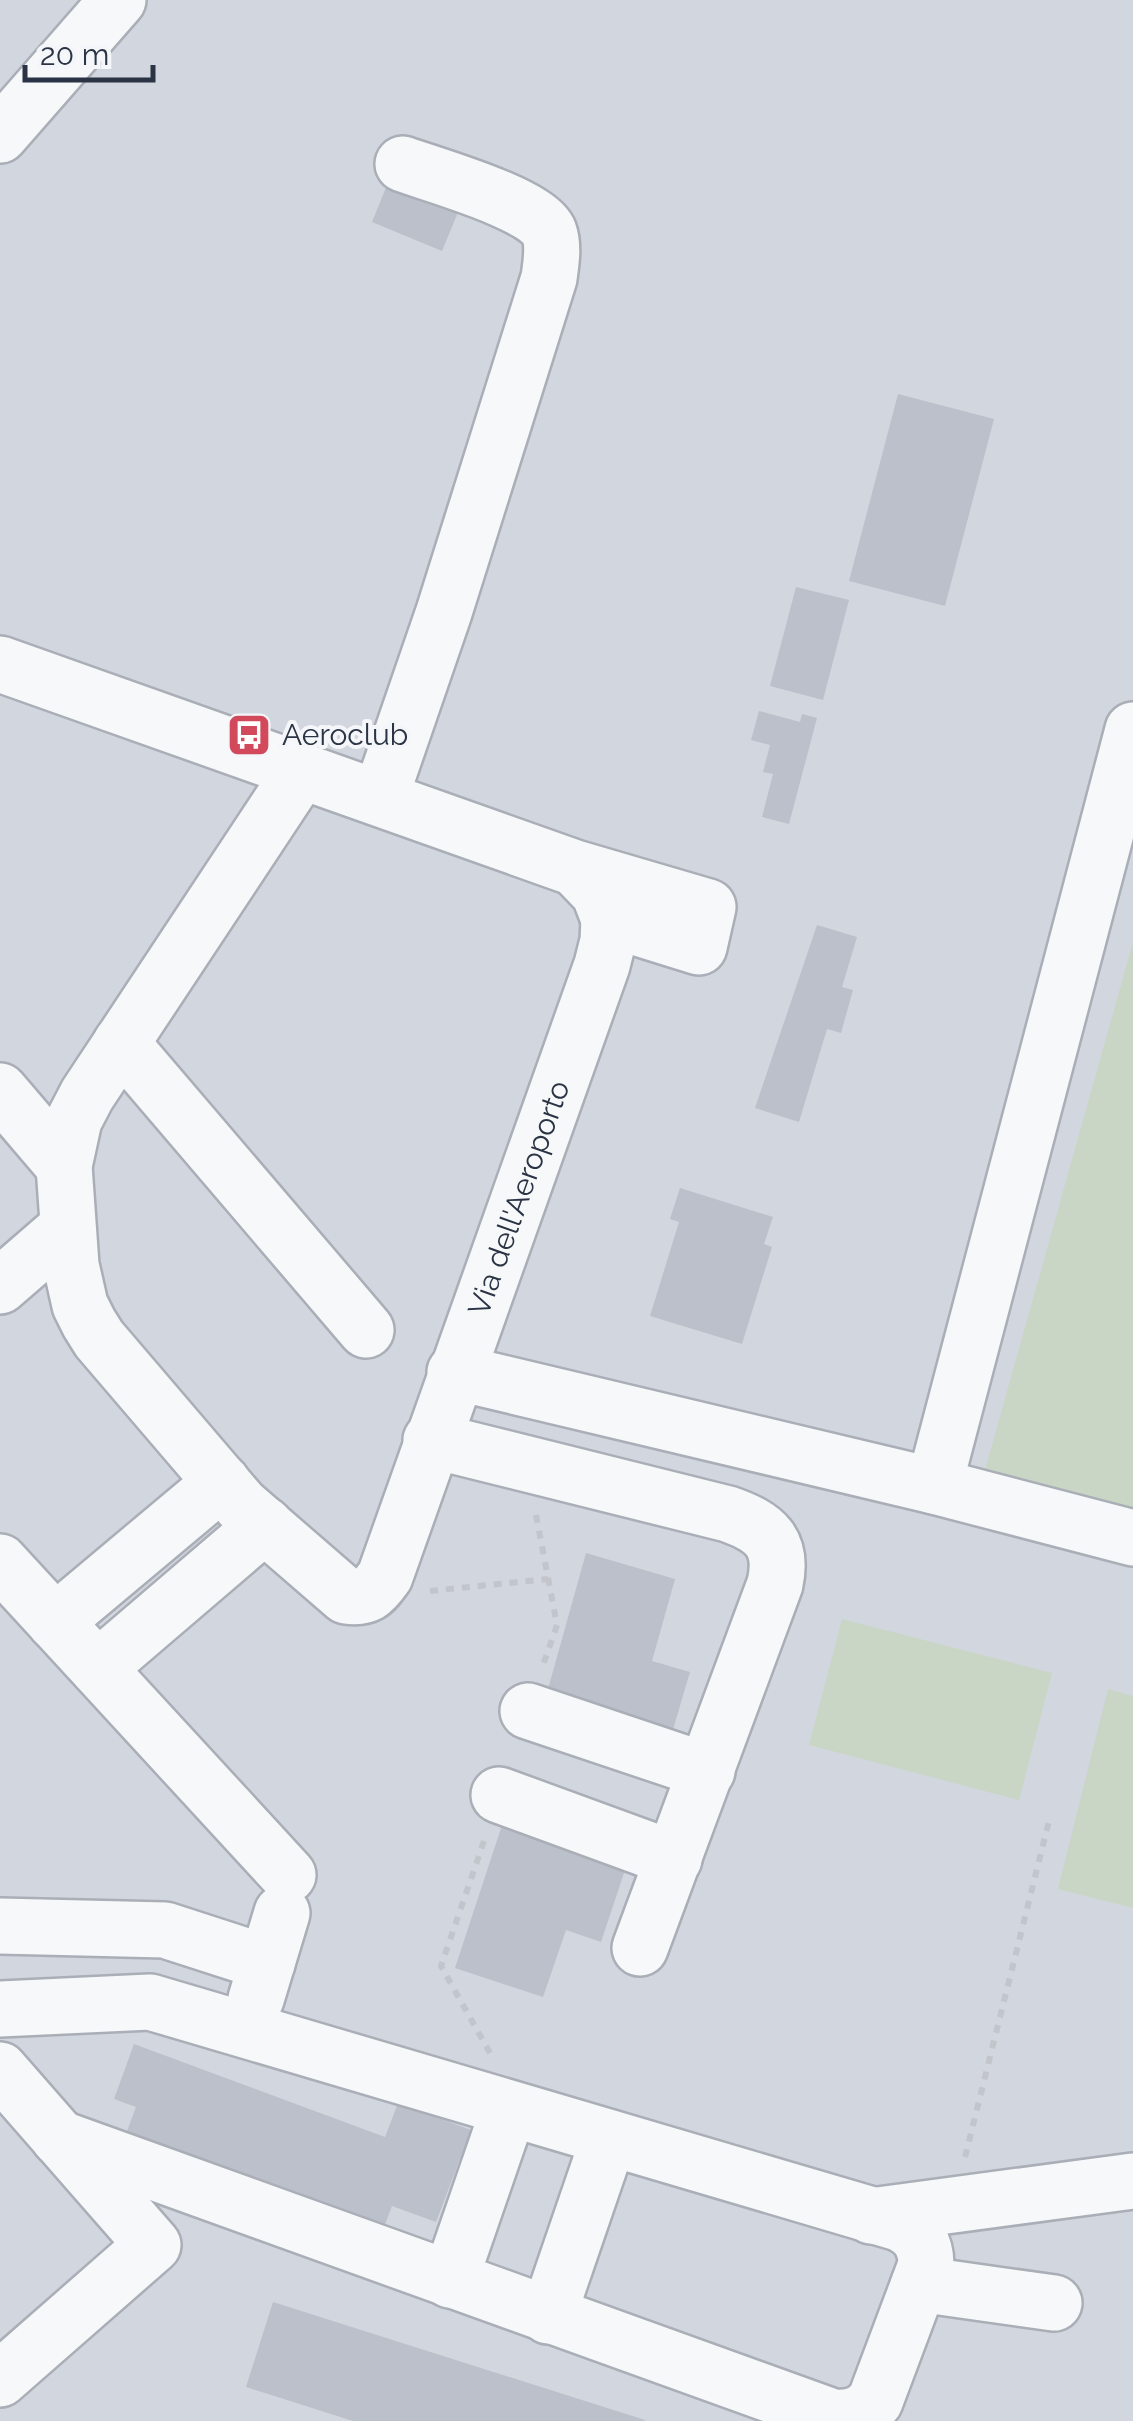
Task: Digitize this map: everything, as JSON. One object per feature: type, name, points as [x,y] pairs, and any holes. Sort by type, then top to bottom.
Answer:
[{"type":"street","points":[[0,134],[118,0]]},
{"type":"street","points":[[380,798],[444,612],[550,278],[552,256],[550,232],[529,210],[403,164]]},
{"type":"street","points":[[0,664],[576,868],[708,907],[699,947],[609,919],[599,893],[576,868]]},
{"type":"street","points":[[934,1486],[1133,730]]},
{"type":"street","points":[[302,770],[74,1120],[64,1166],[67,1228],[80,1305],[99,1339],[241,1505],[346,1596],[360,1598]]},
{"type":"street","name":"Via dell'Aeroporto","points":[[360,1598],[373,1593],[384,1576],[602,965],[609,919]]},
{"type":"street","points":[[121,1043],[366,1330]]},
{"type":"street","points":[[0,1091],[64,1166]]},
{"type":"street","points":[[0,1286],[67,1228]]},
{"type":"street","points":[[455,1372],[934,1486],[1133,1538]]},
{"type":"street","points":[[425,1457],[728,1514],[752,1522],[768,1535],[776,1552],[776,1584],[640,1948]]},
{"type":"street","points":[[55,1622],[222,1482]]},
{"type":"street","points":[[98,1668],[266,1525]]},
{"type":"street","points":[[0,1562],[98,1668],[279,1917]]},
{"type":"street","points":[[528,1710],[707,1770]]},
{"type":"street","points":[[499,1795],[674,1858]]},
{"type":"street","points":[[0,1926],[165,1930],[279,1917]]},
{"type":"street","points":[[247,2031],[279,1917]]},
{"type":"street","points":[[0,2009],[150,2002],[912,2229],[926,2252],[926,2265],[882,2385],[863,2418],[808,2410],[59,2138]]},
{"type":"street","points":[[0,2070],[152,2245],[1,2377]]},
{"type":"street","points":[[450,2280],[509,2108]]},
{"type":"street","points":[[548,2316],[609,2138]]},
{"type":"street","points":[[871,2216],[1133,2180]]},
{"type":"street","points":[[919,2284],[1054,2303]]},
{"type":"path","points":[[360,1598],[548,1579]]},
{"type":"path","points":[[932,2208],[946,2195],[962,2169],[1050,1817]]},
{"type":"shaded area","points":[[0,0],[1133,0],[1133,2421],[0,2421]]},
{"type":"green space","points":[[1133,942],[1133,1517],[985,1470]]},
{"type":"green space","points":[[842,1619],[1052,1673],[1019,1800],[809,1745]]},
{"type":"green space","points":[[1108,1689],[1133,1696],[1133,1908],[1058,1889]]},
{"type":"building","points":[[391,175],[461,205],[442,251],[372,222]]},
{"type":"building","points":[[898,394],[994,419],[945,606],[849,581]]},
{"type":"building","points":[[796,587],[849,600],[823,700],[770,686]]},
{"type":"building","points":[[759,711],[800,722],[802,714],[817,718],[789,824],[762,817],[773,774],[763,772],[770,745],[751,740]]},
{"type":"building","points":[[817,925],[857,937],[842,987],[853,990],[841,1033],[827,1029],[799,1122],[755,1108]]},
{"type":"building","points":[[680,1188],[773,1217],[764,1244],[772,1247],[742,1344],[650,1316],[679,1222],[670,1219]]},
{"type":"building","points":[[586,1553],[675,1579],[652,1661],[690,1672],[669,1743],[543,1707]]},
{"type":"building","points":[[504,1819],[628,1861],[601,1942],[566,1930],[543,1997],[455,1968]]},
{"type":"building","points":[[134,2044],[385,2137],[398,2103],[471,2130],[436,2222],[392,2206],[381,2235],[124,2139],[136,2107],[114,2099]]},
{"type":"building","points":[[273,2302],[645,2421],[353,2421],[246,2387]]},
{"type":"place","name":"Aeroclub","points":[[249,735]]}]
